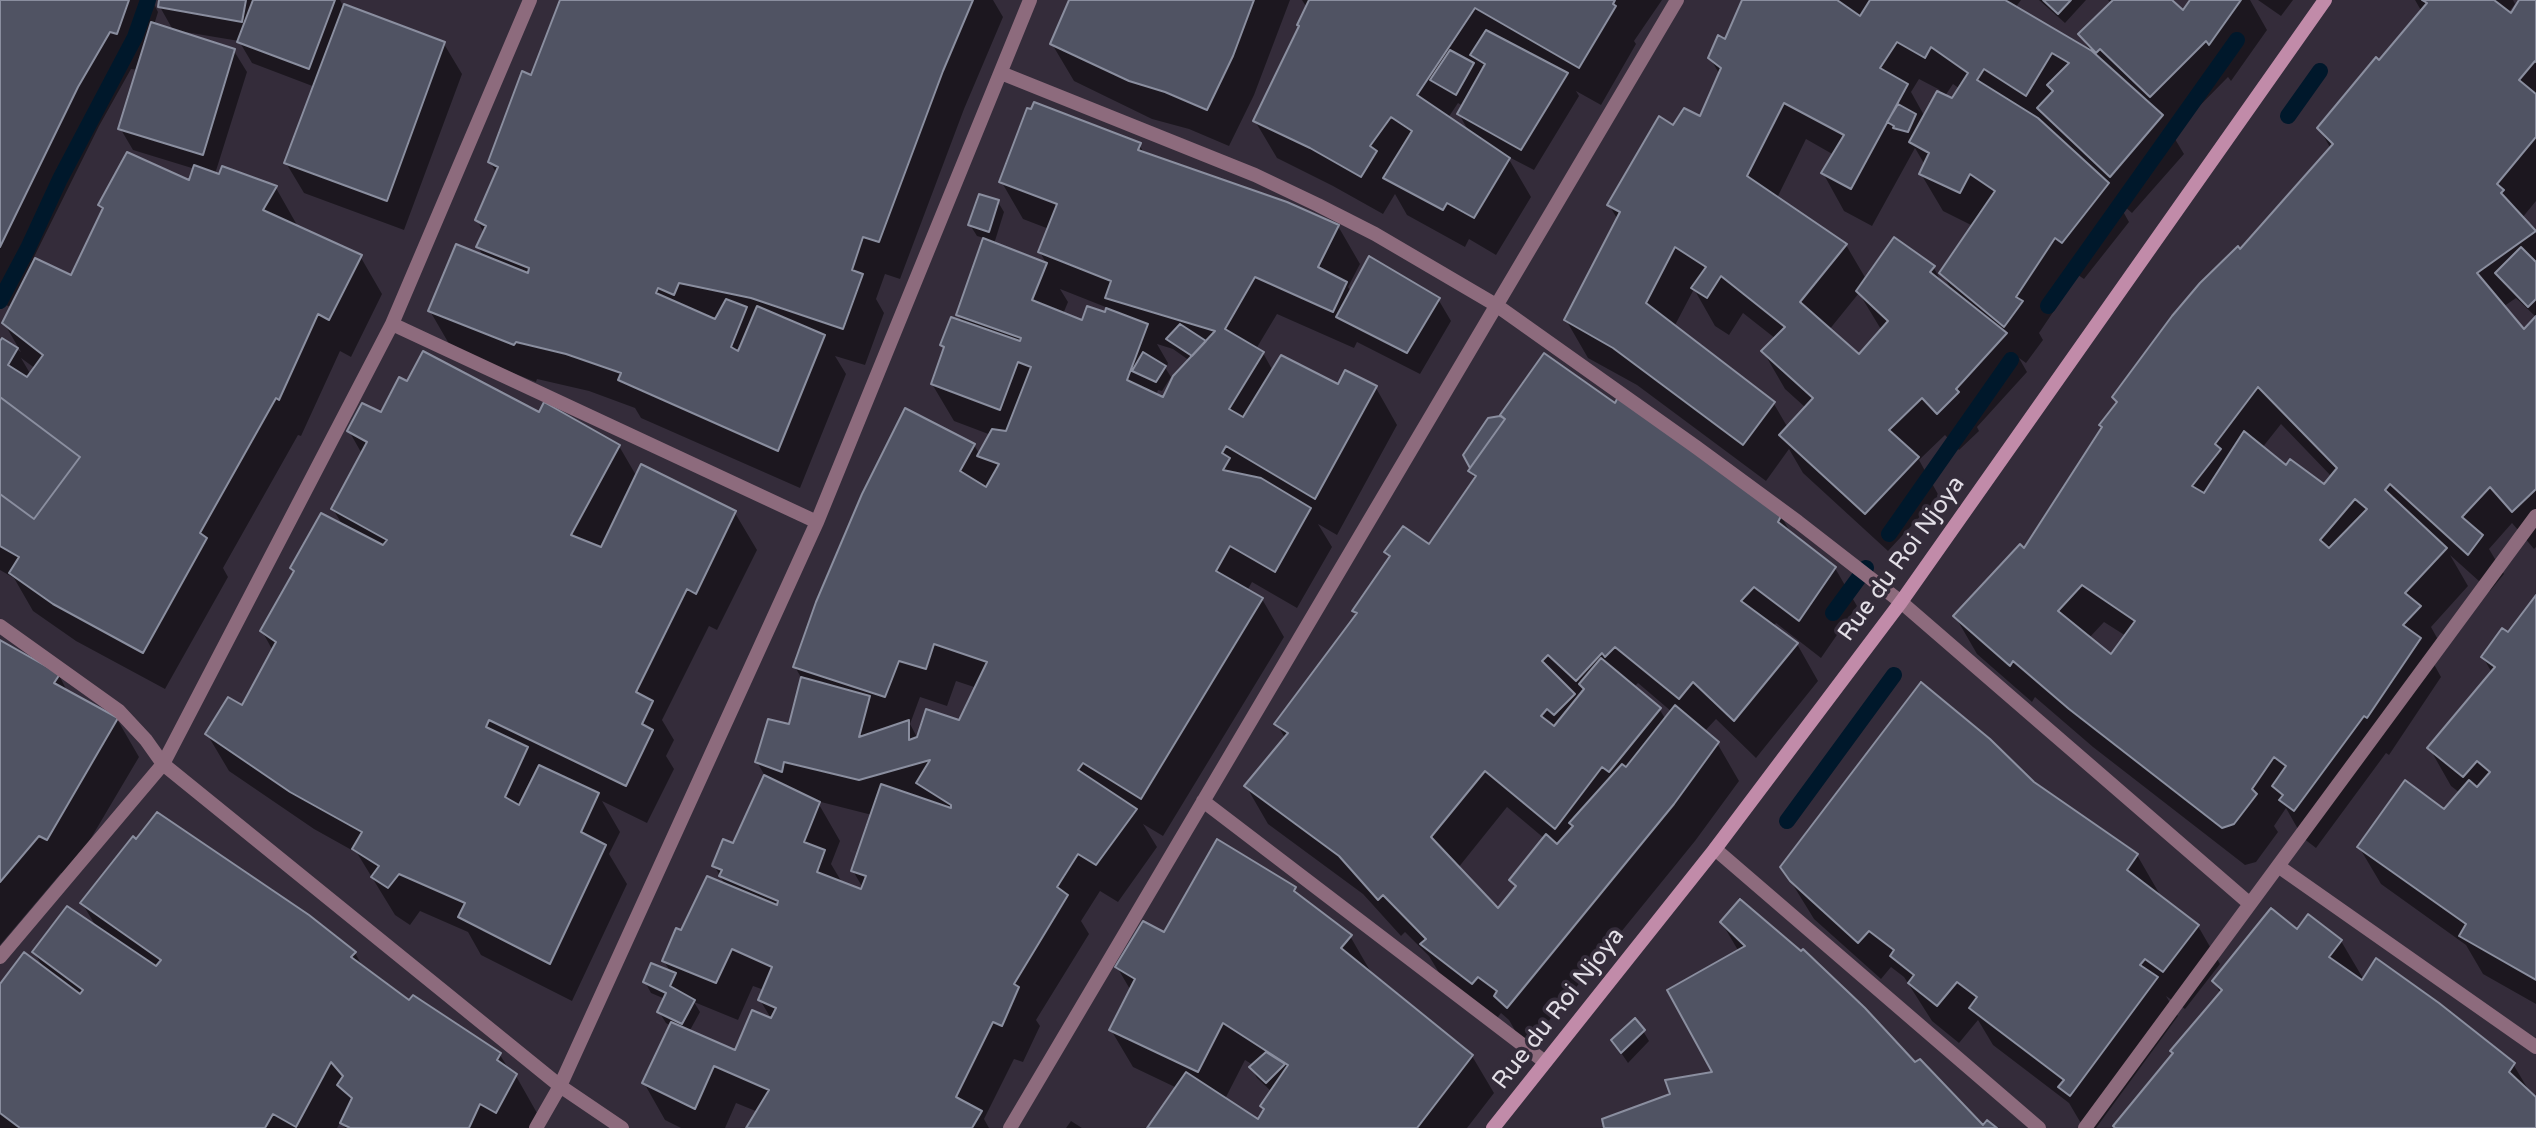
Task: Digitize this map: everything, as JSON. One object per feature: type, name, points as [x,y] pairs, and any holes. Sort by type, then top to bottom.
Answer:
[{"type":"main road","name":"Rue du Roi Njoya","points":[[1493,1128],[1715,849],[1901,602],[2325,0]]},
{"type":"street","points":[[0,957],[163,764],[392,324],[530,0]]},
{"type":"street","points":[[536,1128],[560,1086],[817,522],[1030,0]]},
{"type":"street","points":[[1010,1128],[1677,0]]},
{"type":"street","points":[[1001,73],[1280,187],[1375,234],[1496,305],[1706,454],[1901,602],[2250,904]]},
{"type":"street","points":[[392,324],[817,522]]},
{"type":"street","points":[[2085,1128],[2536,516]]},
{"type":"street","points":[[0,626],[119,711],[146,740],[163,764],[560,1086],[622,1128]]},
{"type":"street","points":[[1203,802],[1545,1062]]},
{"type":"street","points":[[1715,849],[2039,1128]]},
{"type":"street","points":[[2278,866],[2536,1047]]},
{"type":"building","points":[[0,0],[129,0],[117,34],[110,32],[78,87],[0,247]]},
{"type":"building","points":[[159,0],[246,0],[242,22],[158,7]]},
{"type":"building","points":[[253,0],[335,0],[309,69],[237,42]]},
{"type":"building","points":[[560,0],[973,0],[943,71],[879,242],[863,237],[852,270],[863,274],[843,329],[751,298],[679,283],[674,295],[658,288],[656,293],[715,319],[726,299],[747,307],[731,347],[738,351],[757,306],[825,335],[778,451],[618,380],[621,373],[566,354],[516,342],[514,345],[428,311],[456,244],[528,273],[529,268],[476,247],[486,226],[475,220],[498,167],[488,162],[522,71],[531,75]]},
{"type":"building","points":[[1069,0],[1254,0],[1233,56],[1207,110],[1165,92],[1129,81],[1050,44]]},
{"type":"building","points":[[1309,0],[1615,0],[1613,4],[1616,6],[1579,68],[1475,8],[1417,95],[1510,158],[1474,218],[1447,203],[1443,210],[1383,178],[1412,131],[1391,117],[1370,146],[1377,151],[1361,177],[1310,148],[1253,121]]},
{"type":"building","points":[[1742,0],[1837,0],[1860,16],[1870,0],[2005,0],[2092,51],[2163,115],[2110,177],[2037,108],[2053,91],[2047,85],[2069,63],[2052,53],[2026,96],[1984,69],[1977,80],[2038,118],[2109,183],[2062,243],[2055,238],[2016,297],[2023,301],[2004,327],[1939,273],[1995,191],[1970,174],[1960,193],[1919,174],[1929,153],[1909,142],[1937,91],[1952,98],[1968,73],[1931,47],[1925,58],[1897,42],[1880,68],[1908,84],[1851,189],[1821,173],[1844,135],[1784,103],[1747,176],[1847,244],[1800,302],[1859,354],[1888,321],[1856,291],[1894,237],[1935,266],[1930,272],[2007,333],[1956,389],[1959,392],[1937,414],[1922,398],[1889,430],[1919,457],[1865,514],[1779,435],[1813,398],[1761,351],[1785,327],[1721,276],[1707,298],[1691,288],[1706,267],[1675,247],[1646,303],[1775,402],[1743,445],[1613,348],[1564,320],[1620,212],[1607,205],[1659,116],[1673,125],[1684,108],[1700,116],[1721,68],[1708,58],[1718,35],[1725,39]]},
{"type":"building","points":[[2043,0],[2071,0],[2058,14]]},
{"type":"building","points":[[2113,0],[2172,0],[2183,10],[2190,0],[2241,0],[2209,45],[2206,41],[2150,97],[2100,49],[2096,53],[2078,34]]},
{"type":"building","points":[[2422,0],[2494,0],[2511,13],[2519,0],[2536,0],[2536,62],[2519,80],[2536,94],[2536,137],[2497,184],[2504,190],[2501,193],[2536,231],[2477,273],[2524,329],[2536,316],[2536,489],[2512,512],[2490,487],[2462,517],[2483,535],[2468,555],[2390,484],[2385,490],[2447,548],[2405,593],[2421,606],[2403,625],[2421,638],[2367,718],[2364,716],[2294,811],[2279,800],[2283,795],[2272,786],[2286,766],[2274,757],[2252,789],[2257,794],[2234,824],[2222,828],[2069,709],[2013,661],[2010,666],[1953,616],[2020,544],[2024,548],[2102,427],[2099,425],[2117,402],[2112,397],[2200,283],[2238,246],[2240,249],[2333,144],[2317,128],[2376,57],[2379,60],[2427,3]],"holes":[[[2258,387],[2337,468],[2324,484],[2290,459],[2286,465],[2244,431],[2204,493],[2192,486],[2221,449],[2215,444]],[[2355,499],[2367,509],[2329,548],[2320,540]],[[2082,585],[2135,621],[2111,654],[2058,611]]]},
{"type":"building","points":[[344,4],[445,42],[387,201],[284,163]]},
{"type":"building","points":[[151,22],[235,49],[203,155],[118,129]]},
{"type":"building","points":[[1486,30],[1568,73],[1521,150],[1457,114],[1485,64],[1470,55]]},
{"type":"building","points":[[1450,50],[1474,63],[1456,95],[1430,80]]},
{"type":"building","points":[[1034,102],[1141,143],[1138,150],[1287,202],[1339,225],[1318,267],[1347,282],[1333,312],[1255,277],[1225,329],[1264,352],[1229,409],[1243,417],[1281,355],[1338,384],[1345,370],[1377,386],[1315,499],[1226,446],[1222,453],[1230,458],[1223,470],[1261,478],[1311,508],[1275,572],[1230,546],[1216,571],[1263,598],[1141,799],[1083,763],[1078,770],[1137,809],[1096,865],[1078,854],[1057,887],[1068,895],[1014,984],[1019,987],[1002,1026],[993,1022],[956,1097],[982,1111],[972,1128],[746,1128],[769,1090],[714,1066],[695,1109],[642,1083],[671,1022],[735,1050],[752,1010],[771,1018],[776,1008],[758,1000],[772,967],[732,949],[716,983],[662,961],[676,928],[681,930],[707,876],[777,905],[778,901],[719,876],[722,870],[712,866],[723,839],[733,843],[764,775],[820,802],[804,842],[825,850],[817,872],[861,889],[866,876],[851,871],[881,784],[951,808],[951,805],[916,783],[930,760],[859,780],[784,762],[782,772],[755,762],[768,719],[789,724],[801,677],[870,696],[859,737],[909,720],[909,740],[917,737],[926,709],[959,720],[987,662],[934,644],[926,669],[899,661],[885,697],[793,667],[816,602],[862,494],[905,408],[975,444],[960,471],[986,487],[999,464],[977,456],[992,429],[1006,431],[1031,367],[1018,362],[1000,410],[931,384],[944,347],[940,345],[951,317],[1020,341],[1021,338],[956,315],[983,238],[1047,263],[1032,300],[1082,320],[1087,306],[1105,312],[1106,308],[1148,324],[1127,380],[1163,397],[1173,376],[1215,331],[1105,298],[1111,281],[1038,252],[1057,204],[999,182],[1027,108],[1031,109]]},
{"type":"building","points":[[1898,104],[1916,114],[1908,132],[1893,128],[1894,126],[1887,122]]},
{"type":"building","points":[[127,152],[189,180],[194,165],[219,174],[222,166],[277,186],[263,210],[362,255],[329,320],[318,314],[279,400],[276,398],[200,533],[207,538],[143,653],[53,604],[9,573],[19,557],[0,546],[0,494],[34,519],[80,457],[0,397],[2,338],[18,348],[8,365],[27,377],[43,355],[2,323],[35,258],[71,275],[103,208],[98,205]]},
{"type":"building","points":[[979,194],[999,200],[989,232],[968,225]]},
{"type":"building","points":[[2521,247],[2536,262],[2536,299],[2528,307],[2495,273]]},
{"type":"building","points":[[1369,256],[1440,298],[1407,353],[1336,317]]},
{"type":"building","points":[[1180,324],[1206,341],[1192,356],[1166,339]]},
{"type":"building","points":[[423,351],[539,412],[544,402],[620,445],[571,535],[601,547],[641,464],[736,511],[696,594],[687,589],[636,692],[653,701],[642,724],[653,730],[626,786],[489,720],[486,727],[528,747],[505,797],[519,805],[539,765],[599,793],[581,832],[606,845],[550,964],[458,917],[465,903],[399,874],[388,888],[371,877],[379,866],[352,849],[362,832],[290,792],[205,734],[228,697],[242,705],[276,642],[260,631],[294,571],[290,568],[321,513],[383,545],[387,540],[331,509],[367,442],[347,431],[362,403],[381,412],[399,377],[407,381]]},
{"type":"building","points":[[1143,352],[1166,366],[1156,382],[1132,371]]},
{"type":"building","points":[[1544,353],[1615,403],[1618,397],[1782,514],[1778,522],[1836,567],[1799,621],[1754,587],[1741,601],[1798,643],[1734,721],[1693,682],[1679,699],[1615,647],[1605,657],[1602,653],[1576,681],[1548,655],[1542,661],[1575,694],[1554,715],[1547,709],[1541,716],[1554,726],[1584,689],[1579,684],[1601,658],[1661,708],[1609,772],[1602,767],[1555,829],[1485,771],[1431,837],[1498,908],[1516,886],[1509,880],[1546,834],[1557,844],[1573,826],[1569,823],[1622,764],[1626,767],[1675,705],[1719,742],[1674,804],[1507,1008],[1494,996],[1497,991],[1478,977],[1472,984],[1420,944],[1426,939],[1383,895],[1378,900],[1339,856],[1244,786],[1288,733],[1274,724],[1357,613],[1352,611],[1390,556],[1384,552],[1403,526],[1429,544],[1476,476],[1468,471],[1505,419],[1500,415]]},
{"type":"building","points":[[0,397],[80,457],[34,519],[0,494]]},
{"type":"building","points":[[1500,416],[1505,419],[1470,468],[1463,455],[1488,418]]},
{"type":"building","points":[[2536,595],[2536,980],[2459,936],[2466,924],[2357,847],[2405,780],[2444,809],[2469,780],[2477,787],[2490,772],[2477,761],[2463,777],[2427,748],[2495,667],[2481,657],[2502,628],[2508,632]]},
{"type":"building","points":[[0,640],[60,674],[54,683],[118,718],[47,840],[39,836],[0,882]]},
{"type":"building","points":[[1921,682],[1990,739],[2034,782],[2138,854],[2127,870],[2199,925],[2163,972],[2145,959],[2140,965],[2158,977],[2070,1096],[2058,1087],[2064,1080],[1969,1008],[1977,997],[1957,982],[1937,1006],[1908,983],[1914,975],[1890,956],[1894,950],[1869,931],[1858,943],[1790,881],[1780,867]]},
{"type":"building","points":[[157,812],[309,915],[356,952],[351,957],[409,1000],[413,995],[501,1053],[497,1060],[517,1074],[496,1113],[480,1104],[469,1128],[350,1128],[340,1123],[352,1098],[337,1085],[343,1076],[331,1062],[296,1127],[273,1114],[265,1128],[20,1128],[0,1113],[0,984],[24,952],[80,994],[83,990],[32,952],[67,906],[156,966],[161,960],[80,903],[133,836],[136,839]]},
{"type":"building","points":[[1217,839],[1296,887],[1294,891],[1352,935],[1341,948],[1473,1055],[1417,1128],[1147,1128],[1186,1072],[1258,1119],[1264,1109],[1260,1106],[1288,1065],[1223,1023],[1198,1072],[1109,1030],[1135,979],[1115,967],[1143,921],[1164,932]]},
{"type":"building","points":[[1740,899],[1801,951],[1803,949],[1865,1008],[1915,1062],[1920,1059],[1983,1125],[1987,1120],[1997,1128],[1604,1128],[1602,1119],[1670,1094],[1665,1080],[1712,1072],[1667,990],[1745,946],[1720,922]]},
{"type":"building","points":[[2271,908],[2297,929],[2308,914],[2342,940],[2329,957],[2362,980],[2376,958],[2515,1063],[2509,1072],[2536,1097],[2536,1128],[2115,1128],[2113,1126],[2173,1053],[2170,1051],[2222,990],[2212,981]]},
{"type":"building","points":[[651,963],[676,973],[670,986],[695,1000],[682,1024],[657,1012],[666,993],[643,982]]},
{"type":"building","points":[[1635,1018],[1645,1030],[1621,1053],[1611,1040]]},
{"type":"building","points":[[1266,1052],[1285,1064],[1266,1083],[1249,1067]]},
{"type":"waterway","points":[[0,301],[60,179],[135,37],[148,0]]},
{"type":"waterway","points":[[2048,306],[2237,40]]},
{"type":"waterway","points":[[2288,116],[2320,71]]},
{"type":"waterway","points":[[1889,534],[2011,360]]},
{"type":"waterway","points":[[1833,613],[1866,568]]},
{"type":"waterway","points":[[1787,821],[1894,675]]}]
